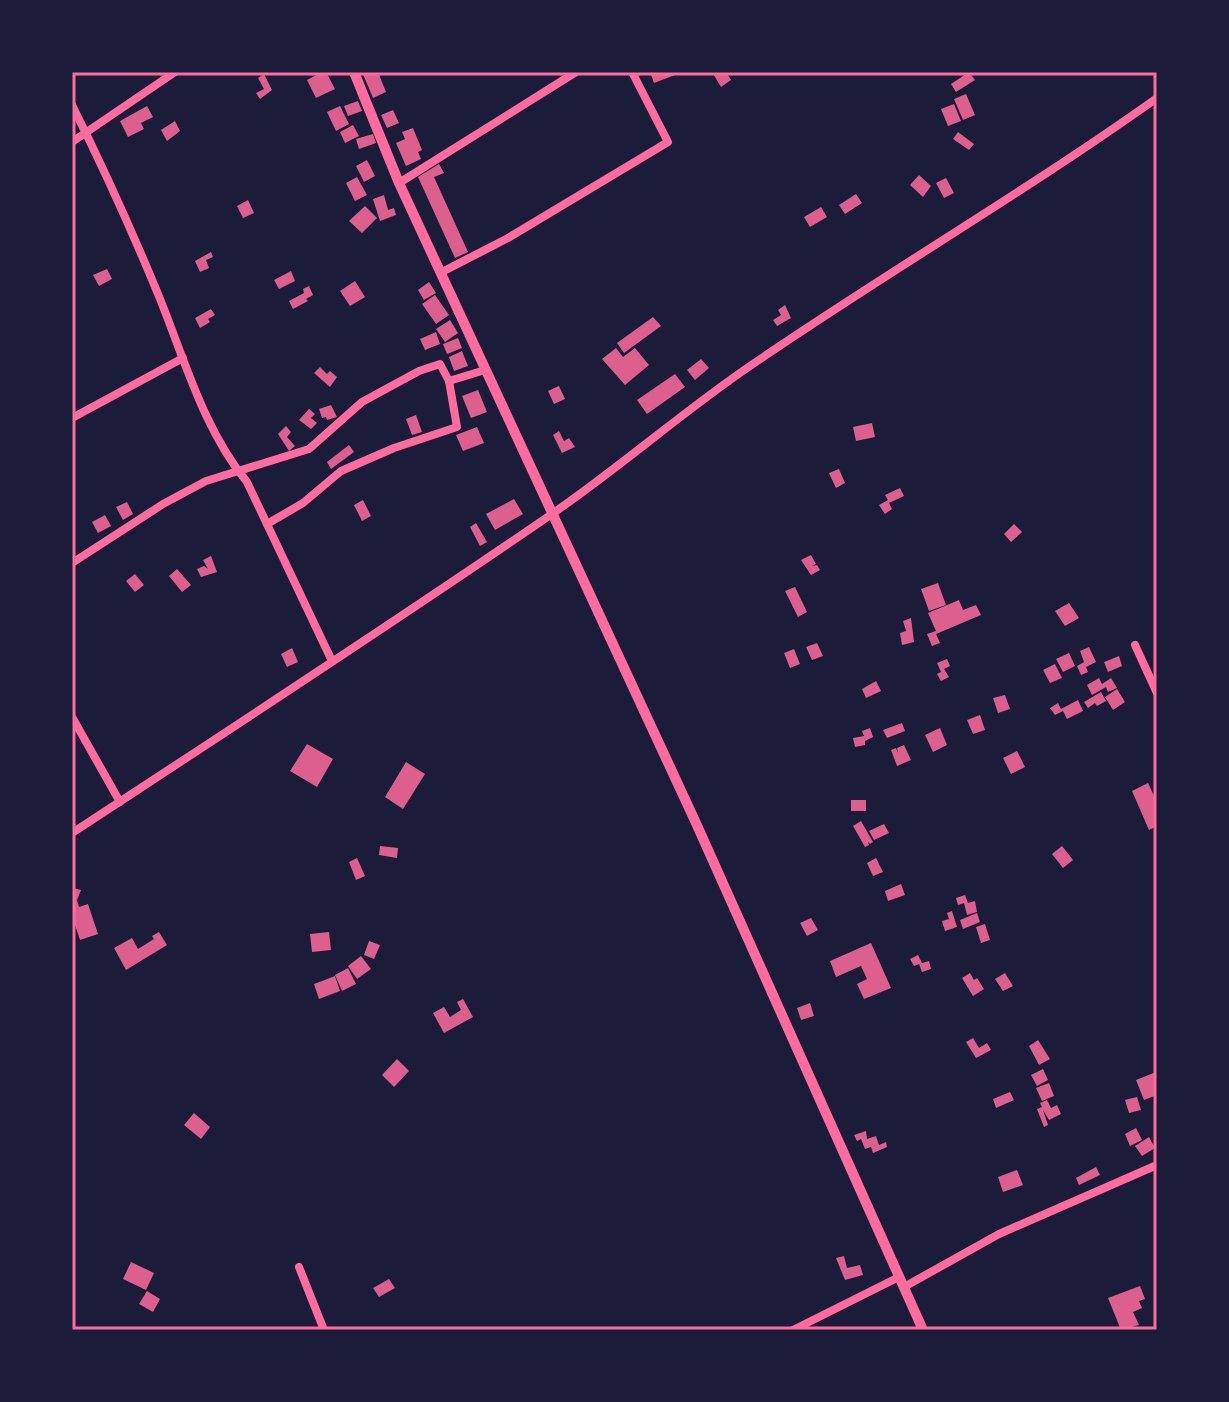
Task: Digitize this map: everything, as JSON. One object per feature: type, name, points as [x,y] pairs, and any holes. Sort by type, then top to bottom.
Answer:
[{"type":"street","points":[[72,142],[175,72]]},
{"type":"street","points":[[354,72],[399,183],[696,823],[923,1330]]},
{"type":"street","points":[[399,183],[576,72]]},
{"type":"street","points":[[440,273],[508,238],[668,142],[632,72]]},
{"type":"street","points":[[72,833],[551,514],[747,367],[1074,157],[1157,98]]},
{"type":"street","points":[[72,105],[158,293],[201,404],[247,482],[332,661]]},
{"type":"street","points":[[72,418],[183,358]]},
{"type":"street","points":[[72,563],[163,504],[206,481],[309,449],[362,402],[419,371],[440,364],[449,381],[457,427],[394,448],[341,471],[303,503],[267,524]]},
{"type":"street","points":[[449,381],[485,370]]},
{"type":"street","points":[[1135,645],[1157,693]]},
{"type":"street","points":[[72,717],[120,802]]},
{"type":"street","points":[[793,1330],[1157,1165]]},
{"type":"street","points":[[299,1267],[324,1330]]},
{"type":"building","points":[[326,72],[335,89],[316,98],[307,80]]},
{"type":"building","points":[[362,72],[378,72],[386,92],[373,98]]},
{"type":"building","points":[[650,72],[673,72],[675,75],[654,83]]},
{"type":"building","points":[[712,72],[726,72],[731,80],[721,87]]},
{"type":"building","points":[[969,72],[975,80],[956,92],[951,84]]},
{"type":"building","points":[[264,74],[272,90],[260,99],[256,93],[264,89],[258,78]]},
{"type":"building","points":[[966,94],[975,115],[963,120],[954,99]]},
{"type":"building","points":[[358,101],[362,111],[348,116],[344,106]]},
{"type":"building","points":[[954,104],[961,121],[948,126],[941,109]]},
{"type":"building","points":[[147,106],[153,117],[141,123],[144,129],[128,137],[120,121]]},
{"type":"building","points":[[340,106],[349,124],[336,131],[327,112]]},
{"type":"building","points":[[393,110],[399,123],[387,128],[381,115]]},
{"type":"building","points":[[175,121],[180,131],[167,141],[161,130]]},
{"type":"building","points":[[353,125],[359,136],[345,143],[340,132]]},
{"type":"building","points":[[413,128],[422,150],[418,152],[421,159],[406,166],[396,143],[405,139],[402,132]]},
{"type":"building","points":[[958,132],[974,144],[969,150],[953,139]]},
{"type":"building","points":[[373,134],[376,143],[359,149],[356,139]]},
{"type":"building","points":[[367,160],[375,176],[364,182],[356,166]]},
{"type":"building","points":[[439,164],[444,173],[434,177],[468,252],[455,258],[418,177]]},
{"type":"building","points":[[919,175],[931,186],[923,197],[910,185]]},
{"type":"building","points":[[357,177],[367,195],[355,201],[346,183]]},
{"type":"building","points":[[946,178],[954,193],[944,198],[936,183]]},
{"type":"building","points":[[856,194],[862,203],[845,214],[839,205]]},
{"type":"building","points":[[384,195],[388,210],[394,208],[396,215],[380,221],[373,199]]},
{"type":"building","points":[[248,200],[254,213],[243,218],[237,206]]},
{"type":"building","points":[[365,206],[377,218],[362,233],[349,221]]},
{"type":"building","points":[[821,207],[827,217],[810,227],[804,217]]},
{"type":"building","points":[[211,252],[213,257],[206,260],[209,268],[200,272],[195,261]]},
{"type":"building","points":[[107,269],[112,279],[99,286],[93,275]]},
{"type":"building","points":[[291,271],[295,281],[279,289],[274,280]]},
{"type":"building","points":[[355,281],[365,297],[350,306],[340,291]]},
{"type":"building","points":[[429,282],[436,293],[424,300],[418,290]]},
{"type":"building","points":[[309,286],[313,295],[293,309],[289,301],[304,293],[303,289]]},
{"type":"building","points":[[435,295],[449,315],[436,324],[422,304]]},
{"type":"building","points":[[785,305],[791,318],[777,326],[773,320],[781,315],[778,310]]},
{"type":"building","points":[[211,309],[215,315],[200,328],[195,318]]},
{"type":"building","points":[[653,317],[661,326],[624,353],[617,343]]},
{"type":"building","points":[[450,320],[458,333],[445,342],[436,329]]},
{"type":"building","points":[[436,332],[440,344],[425,350],[420,339]]},
{"type":"building","points":[[458,338],[462,348],[447,354],[443,344]]},
{"type":"building","points":[[616,348],[623,357],[635,348],[649,365],[625,385],[602,359]]},
{"type":"building","points":[[462,351],[468,366],[454,371],[449,357]]},
{"type":"building","points":[[701,359],[709,368],[695,380],[687,370]]},
{"type":"building","points":[[320,367],[327,374],[330,371],[337,377],[330,387],[314,373]]},
{"type":"building","points":[[675,374],[685,387],[647,414],[637,400]]},
{"type":"building","points":[[559,386],[565,399],[554,404],[548,391]]},
{"type":"building","points":[[478,390],[487,412],[471,418],[462,396]]},
{"type":"building","points":[[331,405],[337,417],[322,418],[319,409]]},
{"type":"building","points":[[309,409],[315,414],[311,418],[317,423],[311,429],[299,420]]},
{"type":"building","points":[[416,415],[422,432],[412,435],[406,419]]},
{"type":"building","points":[[872,423],[875,437],[856,441],[853,427]]},
{"type":"building","points":[[286,426],[291,432],[287,437],[295,446],[289,451],[278,434]]},
{"type":"building","points":[[477,427],[484,443],[463,451],[456,435]]},
{"type":"building","points":[[559,431],[564,441],[569,438],[575,447],[562,453],[553,435]]},
{"type":"building","points":[[349,445],[354,452],[331,469],[327,462]]},
{"type":"building","points":[[839,469],[845,483],[836,488],[829,473]]},
{"type":"building","points":[[900,488],[904,496],[889,503],[892,509],[885,514],[879,505],[888,500],[885,495]]},
{"type":"building","points":[[514,499],[523,514],[495,530],[486,514]]},
{"type":"building","points":[[363,500],[371,516],[362,521],[354,505]]},
{"type":"building","points":[[127,502],[133,514],[123,520],[116,507]]},
{"type":"building","points":[[105,515],[111,526],[98,533],[92,522]]},
{"type":"building","points":[[476,523],[487,542],[480,546],[470,527]]},
{"type":"building","points":[[1014,524],[1022,532],[1011,542],[1004,534]]},
{"type":"building","points":[[811,555],[816,564],[812,566],[817,565],[820,570],[811,575],[801,560]]},
{"type":"building","points":[[211,556],[217,572],[201,577],[197,569],[204,566],[208,569],[203,560]]},
{"type":"building","points":[[177,569],[191,585],[182,592],[169,576]]},
{"type":"building","points":[[135,574],[144,585],[135,592],[126,581]]},
{"type":"building","points":[[938,583],[946,605],[929,611],[921,589]]},
{"type":"building","points":[[795,587],[807,612],[798,617],[785,591]]},
{"type":"building","points":[[959,600],[963,610],[976,605],[981,615],[936,634],[940,643],[932,646],[927,634],[936,631],[928,613]]},
{"type":"building","points":[[1069,603],[1079,618],[1065,626],[1055,611]]},
{"type":"building","points":[[911,618],[914,642],[902,645],[900,633],[906,631],[903,621]]},
{"type":"building","points":[[817,643],[823,656],[812,660],[806,647]]},
{"type":"building","points":[[1089,647],[1096,662],[1086,667],[1088,672],[1081,675],[1077,666],[1084,662],[1080,651]]},
{"type":"building","points":[[292,648],[298,662],[287,667],[281,654]]},
{"type":"building","points":[[794,649],[800,664],[790,668],[784,653]]},
{"type":"building","points":[[1069,653],[1075,666],[1063,672],[1056,659]]},
{"type":"building","points":[[1119,656],[1122,666],[1108,672],[1104,662]]},
{"type":"building","points":[[947,659],[950,666],[944,669],[949,677],[941,681],[937,663]]},
{"type":"building","points":[[1055,664],[1062,678],[1050,683],[1043,670]]},
{"type":"building","points":[[1099,678],[1102,684],[1111,678],[1117,688],[1108,692],[1106,687],[1092,695],[1087,685]]},
{"type":"building","points":[[876,681],[881,691],[866,698],[862,689]]},
{"type":"building","points":[[1117,689],[1125,702],[1113,710],[1105,697]]},
{"type":"building","points":[[1101,692],[1106,701],[1088,708],[1084,702]]},
{"type":"building","points":[[1005,695],[1010,709],[998,713],[993,698]]},
{"type":"building","points":[[1078,700],[1083,711],[1067,719],[1063,711],[1055,715],[1050,708],[1058,703],[1061,709]]},
{"type":"building","points":[[980,715],[985,730],[973,734],[967,720]]},
{"type":"building","points":[[902,723],[905,731],[887,738],[883,730]]},
{"type":"building","points":[[870,728],[873,737],[865,741],[865,745],[855,747],[853,738],[864,736],[862,731]]},
{"type":"building","points":[[940,728],[947,745],[933,752],[925,735]]},
{"type":"building","points":[[307,744],[333,759],[317,787],[290,771]]},
{"type":"building","points":[[904,745],[911,760],[897,766],[891,750],[896,748],[898,753],[897,748]]},
{"type":"building","points":[[1017,751],[1025,767],[1011,774],[1003,758]]},
{"type":"building","points":[[406,762],[425,774],[403,809],[385,797]]},
{"type":"building","points":[[1148,783],[1157,802],[1157,826],[1149,830],[1132,791]]},
{"type":"building","points":[[851,800],[866,800],[866,811],[851,811]]},
{"type":"building","points":[[861,821],[873,842],[868,842],[869,845],[865,847],[853,826]]},
{"type":"building","points":[[884,824],[889,833],[874,840],[869,831]]},
{"type":"building","points":[[380,846],[398,848],[397,858],[379,855]]},
{"type":"building","points":[[1062,846],[1073,860],[1063,868],[1052,854]]},
{"type":"building","points":[[357,858],[365,876],[356,880],[349,862]]},
{"type":"building","points":[[876,858],[883,872],[873,876],[867,863]]},
{"type":"building","points":[[901,884],[905,895],[888,901],[885,891]]},
{"type":"building","points":[[72,888],[81,890],[77,900],[79,907],[88,904],[98,934],[80,940],[72,916]]},
{"type":"building","points":[[965,895],[968,903],[975,901],[977,912],[967,915],[964,903],[958,905],[956,898]]},
{"type":"building","points":[[952,911],[957,927],[945,931],[942,921],[949,919],[947,913]]},
{"type":"building","points":[[977,913],[980,922],[963,929],[960,920]]},
{"type":"building","points":[[811,918],[818,930],[807,936],[800,923]]},
{"type":"building","points":[[985,924],[990,940],[981,943],[976,927]]},
{"type":"building","points":[[159,932],[167,945],[126,970],[114,948],[132,938],[138,949]]},
{"type":"building","points":[[329,932],[331,950],[312,952],[310,934]]},
{"type":"building","points":[[369,941],[380,945],[374,959],[364,955]]},
{"type":"building","points":[[871,943],[891,988],[864,999],[857,984],[867,979],[861,966],[836,977],[830,961]]},
{"type":"building","points":[[918,955],[922,963],[929,961],[931,969],[922,972],[919,964],[914,966],[910,959]]},
{"type":"building","points":[[361,956],[371,969],[357,979],[348,966]]},
{"type":"building","points":[[348,968],[356,984],[342,991],[335,975]]},
{"type":"building","points":[[970,973],[984,989],[973,996],[962,978]]},
{"type":"building","points":[[1005,973],[1013,986],[1003,991],[995,979]]},
{"type":"building","points":[[335,976],[340,991],[319,999],[314,984]]},
{"type":"building","points":[[463,999],[473,1017],[444,1033],[433,1013],[444,1007],[450,1017],[461,1010],[457,1002]]},
{"type":"building","points":[[810,1003],[814,1016],[801,1020],[797,1008]]},
{"type":"building","points":[[973,1038],[979,1048],[987,1043],[991,1050],[976,1058],[966,1042]]},
{"type":"building","points":[[1038,1040],[1050,1059],[1039,1065],[1029,1046]]},
{"type":"building","points":[[397,1059],[409,1071],[394,1087],[382,1075]]},
{"type":"building","points":[[1043,1069],[1048,1080],[1037,1086],[1031,1075]]},
{"type":"building","points":[[1156,1072],[1157,1095],[1144,1100],[1136,1080]]},
{"type":"building","points":[[1049,1083],[1054,1096],[1042,1101],[1036,1088]]},
{"type":"building","points":[[1010,1092],[1014,1100],[996,1108],[993,1099]]},
{"type":"building","points":[[1137,1097],[1141,1110],[1129,1113],[1125,1100]]},
{"type":"building","points":[[1047,1100],[1051,1108],[1057,1105],[1061,1114],[1049,1120],[1043,1110],[1048,1125],[1044,1127],[1037,1109],[1042,1107],[1040,1103]]},
{"type":"building","points":[[194,1113],[210,1127],[201,1139],[184,1125]]},
{"type":"building","points":[[1136,1128],[1142,1140],[1130,1146],[1125,1134]]},
{"type":"building","points":[[866,1131],[867,1139],[876,1136],[879,1145],[886,1142],[887,1147],[873,1153],[871,1147],[865,1149],[861,1139],[857,1141],[854,1135]]},
{"type":"building","points":[[1149,1137],[1155,1148],[1142,1156],[1135,1146]]},
{"type":"building","points":[[1096,1167],[1100,1175],[1079,1185],[1076,1178]]},
{"type":"building","points":[[1017,1170],[1023,1185],[1003,1192],[998,1177]]},
{"type":"building","points":[[844,1256],[847,1268],[860,1265],[863,1275],[845,1280],[836,1258]]},
{"type":"building","points":[[131,1262],[154,1273],[146,1290],[123,1279]]},
{"type":"building","points":[[389,1279],[395,1288],[379,1297],[373,1288]]},
{"type":"building","points":[[1140,1286],[1145,1299],[1139,1301],[1142,1308],[1133,1312],[1139,1325],[1121,1330],[1108,1298]]},
{"type":"building","points":[[147,1291],[160,1299],[153,1312],[139,1304]]}]
